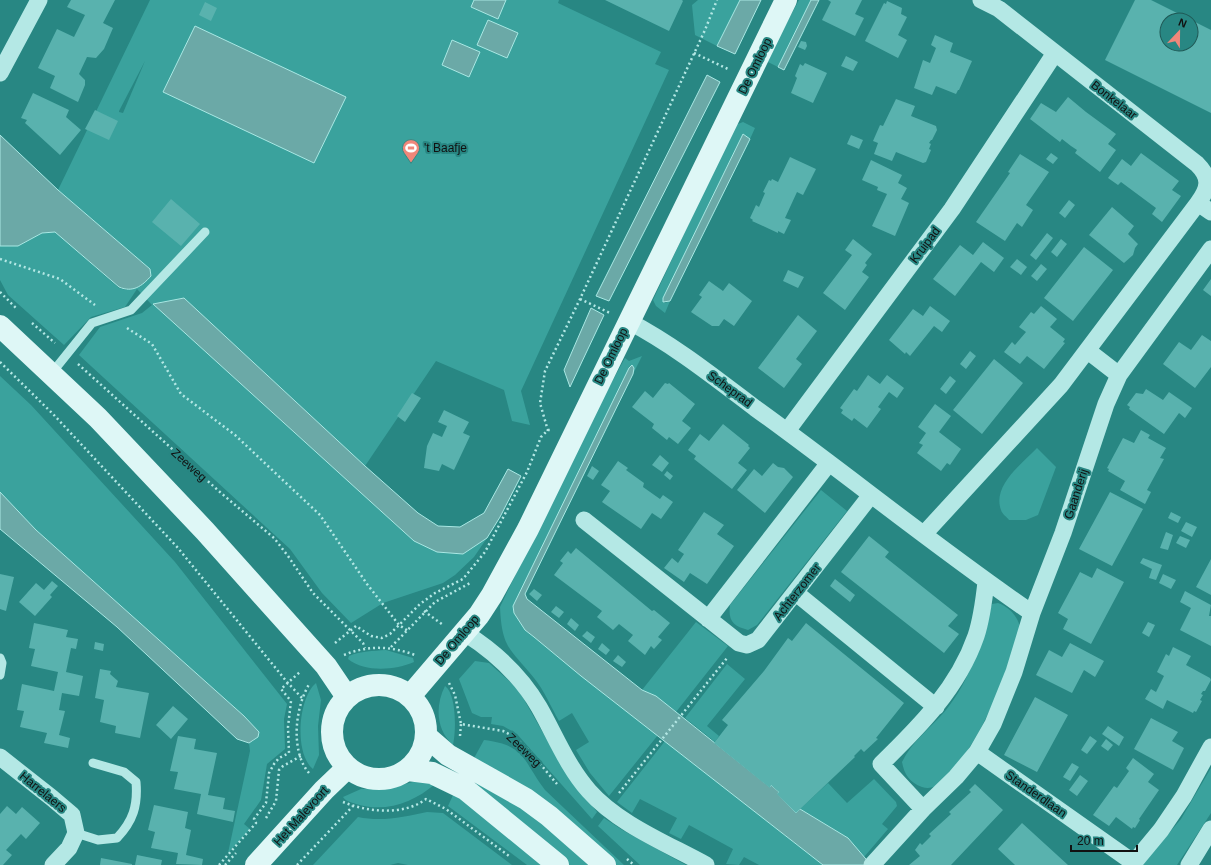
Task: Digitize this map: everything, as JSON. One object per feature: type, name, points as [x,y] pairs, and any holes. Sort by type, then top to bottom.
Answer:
[{"type":"street","name":"De Omloop","points":[[410,696],[465,633],[492,595],[528,529],[628,321],[749,79],[786,0]]},
{"type":"street","name":"Bonkelaar","points":[[981,0],[999,8],[1197,164],[1206,174],[1210,185],[1205,208]]},
{"type":"street","points":[[0,73],[36,2]]},
{"type":"street","name":"Kruipad","points":[[787,431],[952,209],[1055,53]]},
{"type":"street","points":[[924,534],[1061,385],[1205,208]]},
{"type":"street","name":"Gaanderij","points":[[876,861],[977,752],[993,724],[1014,672],[1032,613],[1064,533],[1106,404],[1119,375],[1211,249]]},
{"type":"street","name":"Scheprad","points":[[628,321],[658,336],[829,463]]},
{"type":"street","points":[[0,326],[98,418],[210,536],[326,666],[347,697]]},
{"type":"street","points":[[1088,351],[1119,375]]},
{"type":"street","points":[[708,619],[829,463],[986,582],[1032,613]]},
{"type":"street","name":"Achterzomer","points":[[739,643],[747,645],[758,640],[871,495]]},
{"type":"street","points":[[584,520],[739,643]]},
{"type":"street","points":[[923,810],[881,764],[917,729],[954,683],[967,660],[977,634],[986,582]]},
{"type":"street","points":[[796,593],[936,707]]},
{"type":"street","points":[[465,633],[484,646],[517,676],[539,707],[573,769],[588,790],[607,809],[706,865]]},
{"type":"street","points":[[378,685],[390,686],[410,696],[418,705],[424,717],[426,736],[422,753],[415,764],[408,770],[394,777],[382,780],[369,779],[357,775],[347,768],[340,759],[332,738],[334,716],[347,697],[367,686],[378,685]]},
{"type":"street","points":[[426,736],[448,755],[538,807],[615,861]]},
{"type":"street","name":"Standerdlaan","points":[[977,752],[1133,864],[1161,830],[1184,796],[1211,747]]},
{"type":"street","name":"Harrelaers","points":[[0,757],[72,816],[76,833]]},
{"type":"street","name":"Het Malevoort","points":[[256,865],[324,790],[347,768]]},
{"type":"street","points":[[408,770],[432,773],[465,789],[558,865]]},
{"type":"street","points":[[1189,865],[1211,829]]},
{"type":"street","points":[[53,865],[69,848],[76,833]]},
{"type":"lane","points":[[51,374],[92,323],[131,310],[205,232]]},
{"type":"lane","points":[[0,658],[2,663],[0,675]]},
{"type":"lane","points":[[76,833],[98,840],[118,838],[129,825],[137,798],[136,782],[124,772],[93,763]]},
{"type":"path","points":[[548,435],[548,430],[540,403],[545,371],[580,299],[717,0]]},
{"type":"path","points":[[694,53],[749,79]]},
{"type":"path","points":[[0,258],[60,279],[111,317],[152,344],[181,394],[235,435],[320,514],[367,584],[399,625],[408,631]]},
{"type":"path","points":[[0,292],[23,315]]},
{"type":"path","points":[[580,299],[628,321]]},
{"type":"path","name":"Zeeweg","points":[[28,320],[221,493],[274,538],[313,593],[363,643],[365,648],[391,647],[420,657],[434,668],[452,688],[461,724],[509,733],[558,786]]},
{"type":"path","points":[[0,362],[53,414],[178,548],[287,682],[302,698],[298,712],[297,733],[301,756],[306,770],[324,790],[342,802],[375,811],[413,805],[426,799],[446,809],[515,861]]},
{"type":"path","points":[[220,865],[256,824],[254,819],[266,803],[269,773],[279,758],[289,753],[288,726],[291,701],[281,689],[287,682],[356,626],[371,636],[382,638],[390,634],[420,604],[435,593],[463,579],[485,552],[527,472],[541,437],[548,430],[556,429]]},
{"type":"path","points":[[391,647],[408,631],[424,611],[435,602],[472,582],[477,576]]},
{"type":"path","points":[[607,809],[683,711],[739,643]]},
{"type":"path","points":[[265,820],[276,801],[279,770],[283,766],[301,756]]},
{"type":"path","points":[[297,865],[353,806]]},
{"type":"path","points":[[225,865],[240,848]]},
{"type":"path","points":[[615,861],[634,865]]},
{"type":"shaded area","points":[[150,0],[559,0],[558,3],[661,52],[655,64],[669,70],[521,391],[530,425],[512,421],[504,390],[436,361],[365,466],[184,298],[153,304],[414,541],[463,554],[487,538],[474,557],[455,575],[443,583],[383,603],[351,623],[322,593],[290,549],[79,355],[100,327],[142,313],[152,305],[137,289],[125,307],[91,317],[64,345],[8,295],[0,280],[0,246],[18,246],[42,233],[55,232],[119,288],[126,290],[151,276],[150,269],[58,190]],"holes":[[[145,61],[123,113],[119,111]]]},
{"type":"shaded area","points":[[474,0],[506,0],[498,19],[471,7]]},
{"type":"shaded area","points":[[698,0],[740,0],[717,46],[695,35],[692,5]]},
{"type":"shaded area","points":[[740,0],[761,0],[735,54],[717,46]]},
{"type":"shaded area","points":[[799,0],[811,0],[778,67],[766,61]]},
{"type":"shaded area","points":[[811,0],[819,0],[784,70],[778,67]]},
{"type":"shaded area","points":[[488,20],[518,33],[507,58],[477,45]]},
{"type":"shaded area","points":[[195,26],[346,97],[314,163],[163,92]]},
{"type":"shaded area","points":[[452,40],[480,52],[469,77],[442,65]]},
{"type":"shaded area","points":[[707,75],[720,82],[609,301],[596,296]]},
{"type":"shaded area","points":[[743,122],[755,128],[750,139],[743,134],[663,298],[665,303],[670,301],[665,313],[656,306],[653,300],[735,125]]},
{"type":"shaded area","points":[[743,134],[750,139],[670,301],[663,302],[663,298]]},
{"type":"shaded area","points":[[0,135],[58,190],[150,269],[151,276],[148,280],[137,288],[133,289],[124,289],[119,287],[55,232],[42,233],[18,246],[0,246]]},
{"type":"shaded area","points":[[184,298],[365,466],[418,513],[438,526],[460,527],[484,513],[508,469],[521,476],[500,517],[487,538],[463,554],[437,552],[414,541],[153,304]]},
{"type":"shaded area","points":[[591,308],[604,315],[570,387],[564,370]]},
{"type":"shaded area","points":[[642,356],[633,374],[634,368],[632,366],[629,368],[513,609],[525,630],[658,735],[609,796],[590,773],[576,750],[589,742],[572,713],[559,721],[538,683],[509,647],[503,632],[500,607],[580,440],[625,358],[629,361]]},
{"type":"shaded area","points":[[632,365],[634,368],[633,374],[525,594],[527,599],[642,690],[656,696],[770,787],[771,785],[779,792],[778,794],[796,813],[800,809],[848,838],[871,865],[823,865],[581,676],[525,630],[514,613],[513,606],[629,368]]},
{"type":"shaded area","points":[[0,376],[31,405],[175,562],[287,704],[284,719],[285,749],[267,764],[261,800],[244,824],[250,829],[228,853],[250,751],[249,743],[253,741],[259,732],[244,716],[36,530],[0,492]]},
{"type":"shaded area","points":[[1037,448],[1056,467],[1038,515],[1026,520],[1009,520],[1002,513],[999,501],[1004,484],[1017,468]]},
{"type":"shaded area","points":[[821,490],[847,511],[757,625],[748,630],[735,625],[730,615],[730,605]]},
{"type":"shaded area","points":[[0,492],[36,530],[244,716],[259,732],[258,737],[249,743],[237,739],[117,627],[0,529]]},
{"type":"shaded area","points":[[998,603],[1012,612],[1020,628],[995,699],[979,732],[958,764],[943,782],[933,787],[922,787],[908,778],[902,762],[906,754],[940,717],[955,698],[969,673],[984,632],[992,604]]},
{"type":"shaded area","points":[[696,622],[728,646],[676,712],[656,696],[642,690]]},
{"type":"shaded area","points":[[386,650],[413,658],[414,662],[398,667],[381,669],[363,666],[348,659],[349,656],[358,653]]},
{"type":"shaded area","points":[[475,661],[489,663],[518,689],[563,768],[597,812],[592,819],[517,734],[503,726],[491,724],[492,717],[481,717],[472,713],[459,679]]},
{"type":"shaded area","points":[[727,664],[745,679],[707,726],[719,736],[715,742],[685,718]]},
{"type":"shaded area","points":[[316,683],[321,700],[318,726],[319,755],[313,769],[307,762],[303,751],[301,726],[305,701],[310,690]]},
{"type":"shaded area","points":[[445,686],[452,697],[454,705],[455,732],[453,745],[447,739],[440,725],[440,702]]},
{"type":"shaded area","points":[[484,740],[498,742],[516,750],[522,756],[545,790],[624,865],[614,865],[473,760]]},
{"type":"shaded area","points":[[665,741],[823,865],[759,865],[744,857],[739,865],[726,864],[733,849],[689,825],[681,839],[669,833],[677,818],[640,799],[632,813],[617,802]]},
{"type":"shaded area","points":[[1211,768],[1211,813],[1177,865],[1142,865],[1181,819]]},
{"type":"shaded area","points":[[478,778],[521,804],[593,865],[568,865],[474,788]]},
{"type":"shaded area","points":[[874,779],[896,802],[897,806],[882,824],[888,829],[864,857],[848,838],[800,809],[828,783],[847,803]]},
{"type":"shaded area","points":[[420,780],[435,784],[408,801],[388,807],[367,807],[345,800],[343,797],[361,789],[387,789]]},
{"type":"shaded area","points":[[454,793],[549,865],[527,865],[448,806]]},
{"type":"shaded area","points":[[427,812],[443,813],[512,865],[408,865],[398,863],[390,865],[313,865],[358,817],[384,819]]},
{"type":"shaded area","points":[[604,818],[624,831],[686,865],[640,865],[598,826]]},
{"type":"building","points":[[71,0],[115,0],[103,23],[113,28],[104,49],[96,58],[87,57],[79,74],[85,80],[85,85],[78,102],[50,88],[55,76],[38,68],[57,29],[74,37],[85,15],[67,7]]},
{"type":"building","points":[[605,0],[682,0],[683,1],[669,31]]},
{"type":"building","points":[[828,0],[862,0],[855,14],[864,18],[855,36],[822,20],[831,2]]},
{"type":"building","points":[[1135,0],[1151,0],[1175,12],[1159,12],[1159,52],[1199,52],[1199,24],[1211,30],[1211,113],[1105,60]]},
{"type":"building","points":[[887,1],[902,8],[901,14],[907,17],[898,35],[907,40],[898,58],[865,41],[884,3],[886,4]]},
{"type":"building","points":[[205,2],[217,8],[211,21],[199,15]]},
{"type":"building","points":[[935,35],[953,43],[950,52],[972,61],[956,94],[936,86],[932,95],[914,88],[923,60],[930,63],[936,48],[931,45]]},
{"type":"building","points":[[801,41],[806,42],[807,46],[805,50],[798,47]]},
{"type":"building","points":[[846,56],[858,62],[853,71],[841,66]]},
{"type":"building","points":[[805,63],[827,73],[813,103],[791,93],[797,78],[795,76],[800,64],[803,66]]},
{"type":"building","points":[[33,93],[69,110],[66,117],[81,130],[60,155],[25,123],[27,120],[21,118]]},
{"type":"building","points":[[1068,97],[1116,134],[1108,144],[1116,150],[1100,172],[1075,153],[1077,150],[1062,139],[1060,142],[1030,119],[1041,103],[1056,112]]},
{"type":"building","points":[[896,99],[915,106],[911,116],[936,126],[937,130],[929,143],[931,144],[929,149],[931,150],[926,162],[923,163],[896,152],[892,161],[874,154],[878,143],[873,141],[880,125],[883,126]]},
{"type":"building","points":[[95,110],[118,121],[109,140],[85,129]]},
{"type":"building","points":[[851,135],[863,140],[859,149],[847,144]]},
{"type":"building","points":[[1051,153],[1058,158],[1053,164],[1046,159]]},
{"type":"building","points":[[1141,153],[1179,181],[1172,190],[1181,196],[1162,222],[1152,214],[1156,208],[1121,182],[1118,185],[1108,178],[1122,159],[1131,166]]},
{"type":"building","points":[[1020,154],[1049,172],[1026,205],[1033,210],[1022,227],[1017,223],[1005,241],[976,222],[1010,173],[1008,172]]},
{"type":"building","points":[[790,157],[816,169],[803,195],[797,192],[785,218],[791,220],[784,234],[778,231],[778,233],[752,221],[753,220],[750,218],[756,205],[759,207],[765,193],[763,192],[769,180],[771,181],[772,179],[778,182]]},
{"type":"building","points":[[871,160],[902,175],[898,183],[907,188],[901,199],[909,203],[895,236],[872,226],[887,194],[877,190],[878,187],[862,180]]},
{"type":"building","points":[[171,199],[200,224],[181,246],[152,222]]},
{"type":"building","points":[[1069,200],[1075,205],[1065,218],[1059,213]]},
{"type":"building","points":[[1112,207],[1134,226],[1128,234],[1138,244],[1133,255],[1124,263],[1089,235]]},
{"type":"building","points":[[1047,233],[1053,238],[1036,260],[1030,255]]},
{"type":"building","points":[[853,239],[872,254],[865,263],[867,265],[862,272],[869,277],[845,310],[823,293],[852,255],[845,250]]},
{"type":"building","points":[[1061,239],[1067,244],[1057,257],[1051,252]]},
{"type":"building","points":[[983,242],[1004,258],[994,272],[981,262],[955,296],[933,279],[960,245],[973,255]]},
{"type":"building","points":[[1084,247],[1113,270],[1073,321],[1044,298]]},
{"type":"building","points":[[1017,259],[1027,267],[1021,275],[1010,267]]},
{"type":"building","points":[[1041,264],[1047,269],[1037,281],[1031,276]]},
{"type":"building","points":[[788,270],[804,277],[798,288],[783,281]]},
{"type":"building","points":[[1211,279],[1211,296],[1203,290]]},
{"type":"building","points":[[709,281],[723,291],[729,283],[752,301],[734,326],[724,319],[719,326],[712,326],[691,312],[702,297],[699,295]]},
{"type":"building","points":[[930,306],[950,321],[942,332],[934,326],[910,356],[906,352],[905,354],[889,340],[913,309],[923,316]]},
{"type":"building","points":[[1041,306],[1057,319],[1050,327],[1065,339],[1063,342],[1065,343],[1044,369],[1027,356],[1020,364],[1004,352],[1012,342],[1015,345],[1026,332],[1019,327],[1031,312],[1034,314]]},
{"type":"building","points":[[798,315],[817,331],[796,359],[802,364],[784,388],[758,368]]},
{"type":"building","points":[[1202,335],[1211,341],[1211,367],[1195,388],[1163,364],[1179,342],[1191,350]]},
{"type":"building","points":[[970,351],[976,356],[966,369],[960,364]]},
{"type":"building","points":[[994,359],[1023,383],[982,434],[953,410]]},
{"type":"building","points":[[868,375],[880,384],[887,375],[904,388],[897,398],[889,392],[878,407],[881,409],[867,428],[854,418],[852,421],[841,413],[843,410],[840,408],[854,389],[857,391]]},
{"type":"building","points":[[950,376],[956,381],[946,394],[940,389]]},
{"type":"building","points":[[665,383],[669,383],[695,404],[682,421],[691,428],[678,444],[669,437],[667,440],[652,428],[654,424],[632,407],[645,391],[653,398]]},
{"type":"building","points":[[1146,389],[1163,400],[1169,392],[1192,408],[1185,418],[1179,413],[1164,434],[1129,409],[1130,407],[1127,405],[1136,393],[1143,394]]},
{"type":"building","points":[[412,393],[421,398],[405,422],[397,416]]},
{"type":"building","points":[[935,404],[951,416],[939,432],[961,449],[950,465],[947,463],[941,471],[917,453],[923,445],[919,443],[926,433],[918,427]]},
{"type":"building","points":[[444,410],[469,422],[463,433],[470,436],[454,470],[442,464],[439,471],[424,468],[427,446],[433,433],[442,437],[447,426],[438,422]]},
{"type":"building","points":[[723,424],[749,445],[748,446],[750,448],[738,463],[747,470],[732,489],[694,459],[696,456],[688,450],[700,434],[709,441]]},
{"type":"building","points":[[1141,430],[1150,435],[1148,438],[1166,448],[1160,458],[1164,459],[1147,490],[1151,492],[1145,504],[1120,490],[1125,481],[1108,471],[1109,469],[1107,468],[1123,438],[1134,443]]},
{"type":"building","points":[[660,455],[669,463],[662,472],[652,465]]},
{"type":"building","points":[[618,461],[628,468],[626,470],[644,483],[643,487],[660,499],[663,495],[673,502],[661,519],[652,513],[641,529],[602,502],[610,491],[601,485]]},
{"type":"building","points":[[773,463],[778,467],[784,468],[793,477],[765,513],[737,490],[754,469],[762,476]]},
{"type":"building","points":[[592,466],[599,471],[593,480],[587,476]]},
{"type":"building","points":[[667,471],[673,476],[670,480],[664,475]]},
{"type":"building","points":[[1110,492],[1143,509],[1112,566],[1079,549]]},
{"type":"building","points":[[704,512],[724,525],[717,534],[734,546],[707,584],[690,573],[684,582],[664,568],[672,558],[678,563],[684,554],[678,550]]},
{"type":"building","points":[[1171,512],[1181,517],[1178,523],[1168,518]]},
{"type":"building","points":[[1186,522],[1197,527],[1192,537],[1181,531]]},
{"type":"building","points":[[1166,532],[1173,535],[1168,550],[1160,548]]},
{"type":"building","points":[[869,536],[889,552],[885,557],[958,615],[948,626],[959,634],[944,653],[841,572]]},
{"type":"building","points":[[1180,536],[1190,540],[1186,548],[1176,543]]},
{"type":"building","points":[[576,548],[652,611],[654,610],[670,623],[658,637],[662,640],[654,649],[651,646],[645,655],[628,641],[633,635],[619,624],[613,630],[597,617],[602,611],[554,575],[563,563],[560,561],[568,551],[571,554]]},
{"type":"building","points":[[1143,558],[1162,565],[1156,580],[1149,578],[1152,569],[1140,563]]},
{"type":"building","points":[[1211,559],[1211,595],[1196,587]]},
{"type":"building","points":[[1097,568],[1124,582],[1091,644],[1063,629],[1068,619],[1058,613],[1080,572],[1092,578]]},
{"type":"building","points":[[0,574],[14,577],[6,611],[0,609]]},
{"type":"building","points":[[1163,574],[1176,580],[1171,589],[1159,583]]},
{"type":"building","points":[[835,579],[855,595],[850,602],[830,586]]},
{"type":"building","points":[[52,581],[58,586],[50,595],[52,597],[35,616],[19,602],[36,583],[44,590]]},
{"type":"building","points":[[534,589],[542,595],[537,601],[529,594]]},
{"type":"building","points":[[1185,591],[1211,605],[1209,616],[1211,616],[1211,646],[1180,630],[1191,608],[1180,602]]},
{"type":"building","points":[[556,606],[564,612],[559,618],[551,612]]},
{"type":"building","points":[[571,618],[579,625],[575,631],[567,624]]},
{"type":"building","points":[[1148,622],[1155,625],[1149,637],[1142,633]]},
{"type":"building","points":[[34,623],[68,630],[66,637],[78,639],[76,649],[71,648],[66,672],[83,676],[79,696],[62,693],[59,710],[65,711],[59,735],[70,738],[68,748],[44,743],[47,733],[20,727],[24,711],[17,710],[22,684],[54,691],[58,672],[31,666],[35,649],[29,648]]},
{"type":"building","points":[[806,623],[904,703],[876,738],[878,739],[864,752],[861,749],[854,756],[855,757],[796,813],[777,794],[779,792],[771,785],[770,788],[714,743],[728,725],[722,720],[764,671],[788,638],[792,641]]},
{"type":"building","points":[[587,631],[595,637],[591,643],[582,636]]},
{"type":"building","points":[[95,642],[104,644],[103,651],[94,649]]},
{"type":"building","points":[[602,643],[610,650],[606,655],[598,649]]},
{"type":"building","points":[[1070,643],[1104,661],[1095,677],[1084,670],[1072,693],[1036,675],[1049,650],[1062,657]]},
{"type":"building","points":[[1173,647],[1191,656],[1186,665],[1210,678],[1211,680],[1205,691],[1201,694],[1203,695],[1200,700],[1202,701],[1196,712],[1194,711],[1193,713],[1167,700],[1163,709],[1145,699],[1151,689],[1156,692],[1164,676],[1157,672],[1166,654],[1169,656]]},
{"type":"building","points":[[618,655],[626,662],[622,667],[613,661]]},
{"type":"building","points":[[100,669],[111,671],[110,674],[118,681],[116,687],[149,693],[140,738],[115,733],[116,726],[100,722],[104,700],[95,698]]},
{"type":"building","points":[[1035,697],[1068,715],[1037,772],[1004,755]]},
{"type":"building","points":[[173,706],[188,719],[171,739],[156,725]]},
{"type":"building","points":[[1151,718],[1178,732],[1172,741],[1184,748],[1173,770],[1134,749]]},
{"type":"building","points":[[1108,726],[1124,737],[1119,746],[1102,734]]},
{"type":"building","points":[[178,736],[196,739],[194,749],[217,753],[208,795],[225,798],[223,809],[235,811],[233,822],[197,814],[201,794],[174,789],[178,772],[170,771]]},
{"type":"building","points":[[1090,736],[1097,741],[1087,754],[1081,750]]},
{"type":"building","points":[[1106,739],[1113,745],[1108,751],[1101,746]]},
{"type":"building","points":[[1133,758],[1154,774],[1148,782],[1159,790],[1139,819],[1140,820],[1135,828],[1133,827],[1132,829],[1116,817],[1109,826],[1093,815],[1114,786],[1117,788],[1129,771],[1126,768]]},
{"type":"building","points":[[1072,763],[1079,767],[1070,781],[1063,777]]},
{"type":"building","points":[[1080,775],[1088,781],[1077,796],[1069,790]]},
{"type":"building","points":[[975,784],[1003,810],[951,865],[909,865],[920,856],[915,850],[920,843],[922,845],[931,836],[929,834],[951,814],[949,812],[971,792],[969,790]]},
{"type":"building","points":[[154,805],[188,812],[185,828],[191,830],[186,855],[203,859],[202,865],[176,864],[178,853],[151,848],[155,832],[148,830]]},
{"type":"building","points":[[7,806],[16,814],[22,807],[40,823],[26,839],[21,834],[6,850],[12,855],[3,865],[0,865],[0,814]]},
{"type":"building","points":[[1022,823],[1068,865],[1015,865],[998,849]]},
{"type":"building","points":[[137,855],[162,860],[161,865],[135,865]]},
{"type":"building","points":[[101,858],[132,864],[132,865],[100,865]]},
{"type":"place","name":"'t Baafje","points":[[411,163]]}]
